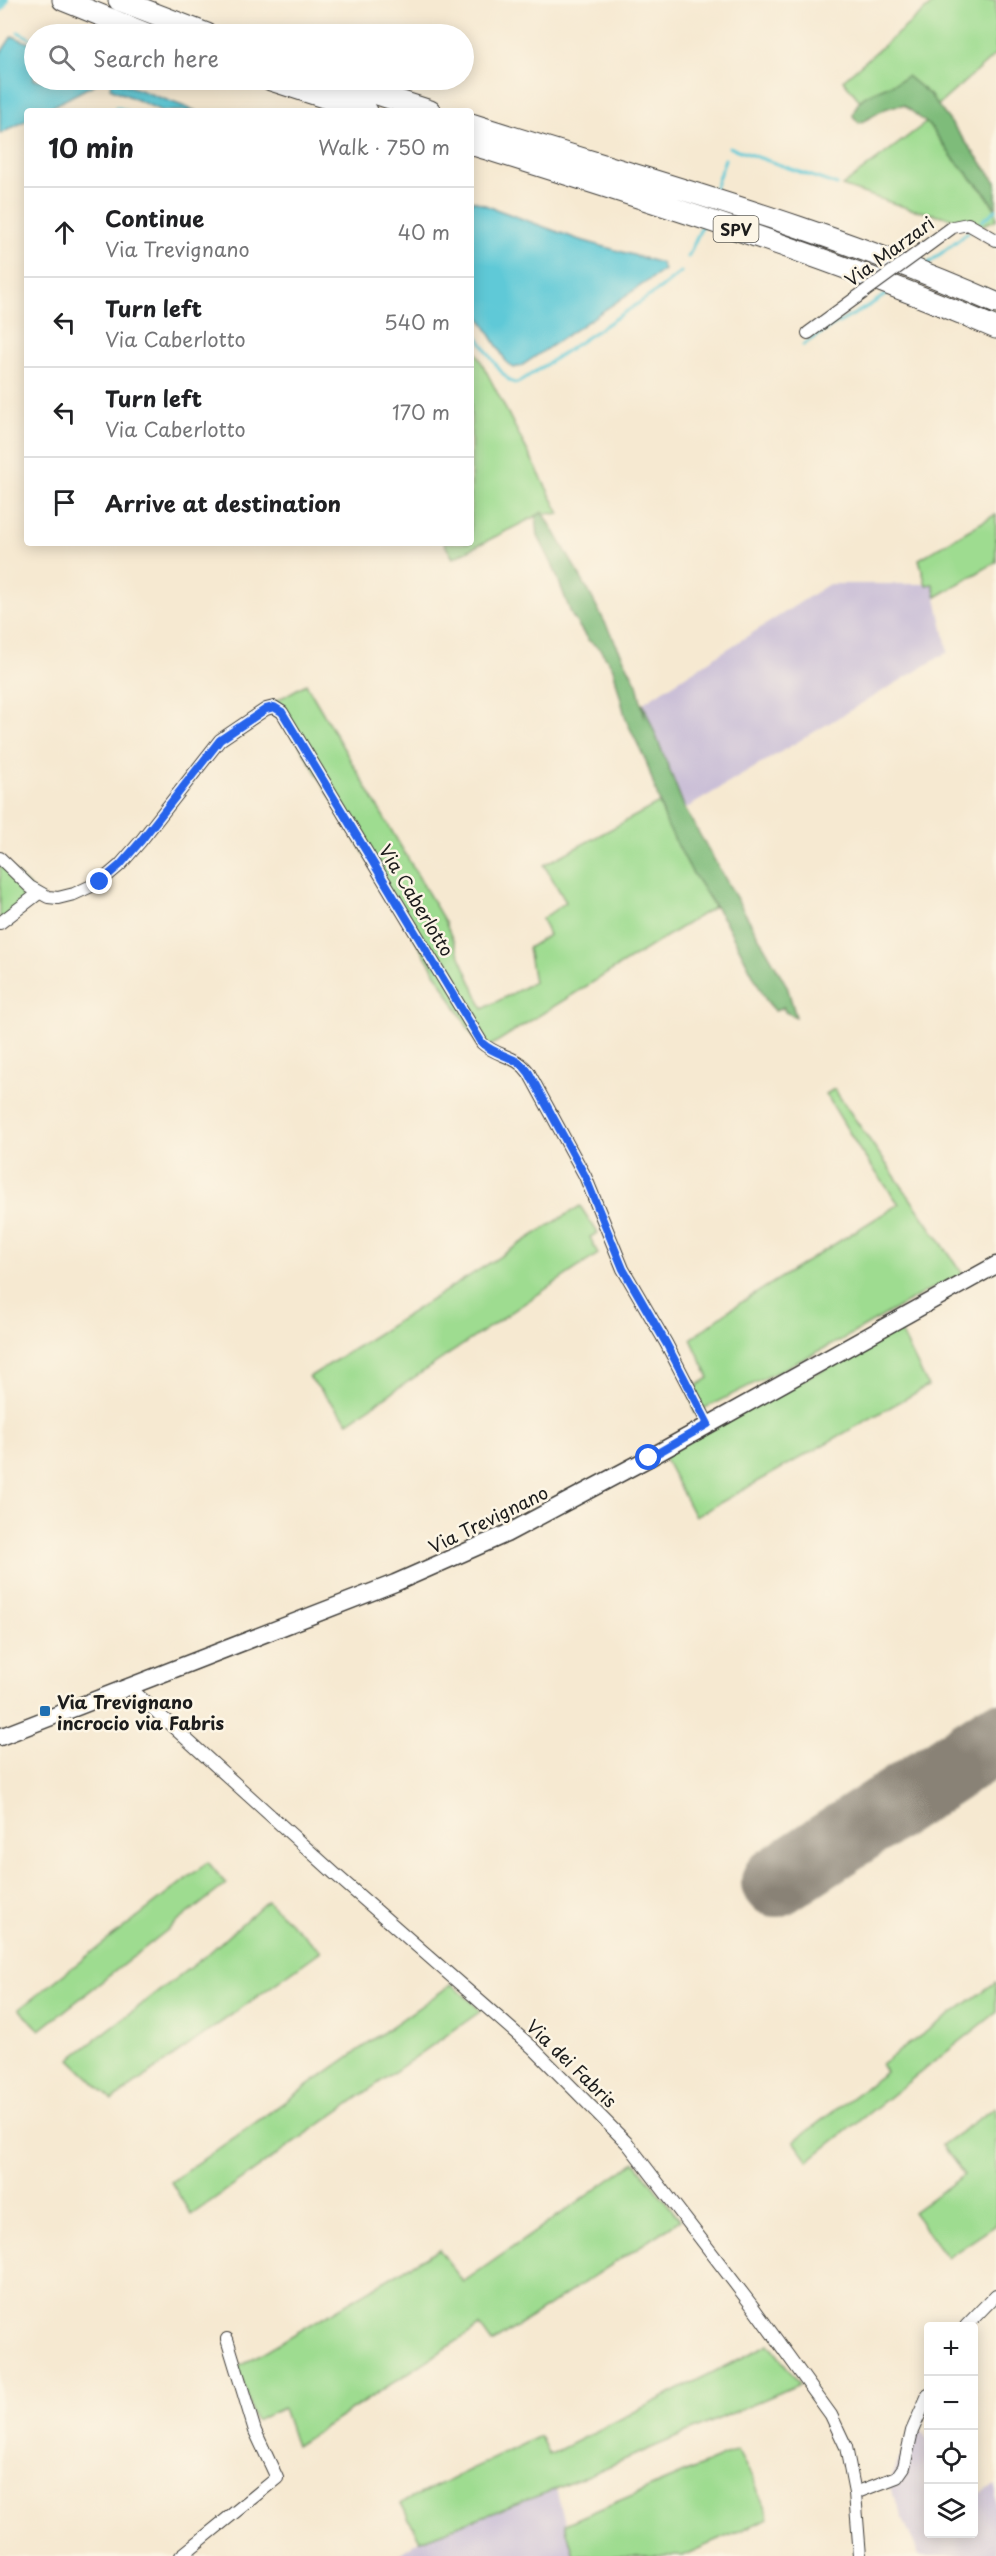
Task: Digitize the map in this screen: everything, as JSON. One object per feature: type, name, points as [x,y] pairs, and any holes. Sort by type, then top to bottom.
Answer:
[{"type":"highway","points":[[63,0],[122,24]]},
{"type":"highway","points":[[119,0],[181,24]]},
{"type":"highway","points":[[302,90],[358,108]]},
{"type":"highway","points":[[365,90],[421,108]]},
{"type":"highway","name":"SPV","points":[[474,125],[781,221],[925,273],[996,303]]},
{"type":"highway","name":"SPV","points":[[474,145],[801,251],[903,289],[996,328]]},
{"type":"main road","name":"Via Trevignano","points":[[0,1737],[454,1558],[574,1499],[996,1265]]},
{"type":"street","name":"Via Marzari","points":[[808,333],[953,226],[968,224],[996,240]]},
{"type":"street","name":"Via Caberlotto","points":[[39,893],[58,898],[74,894],[110,874],[140,842],[220,740],[266,709],[274,707],[282,712],[482,1043],[494,1052],[523,1064],[529,1073],[585,1176],[623,1269],[666,1343],[708,1424]]},
{"type":"street","points":[[0,858],[39,893],[0,923]]},
{"type":"street","name":"Via dei Fabris","points":[[129,1687],[533,2049],[628,2144],[753,2307],[831,2415],[846,2447],[855,2493],[860,2556]]},
{"type":"street","points":[[970,2322],[996,2295]]},
{"type":"street","points":[[181,2556],[277,2478],[255,2431],[227,2339]]},
{"type":"street","points":[[855,2493],[897,2476],[904,2467],[912,2431],[924,2404]]},
{"type":"street","points":[[195,2545],[202,2556]]},
{"type":"shaded area","points":[[829,584],[933,584],[948,652],[685,809],[643,703]]},
{"type":"shaded area","points":[[914,2421],[924,2435],[924,2538],[978,2538],[978,2494],[996,2485],[996,2556],[919,2556],[889,2485]]},
{"type":"shaded area","points":[[556,2489],[574,2556],[396,2556],[420,2540]]},
{"type":"green space","points":[[937,0],[996,0],[996,54],[937,106],[930,95],[907,76],[860,101],[843,80]]},
{"type":"green space","points":[[907,76],[930,95],[996,182],[996,210],[987,195],[953,158],[931,127],[904,105],[886,109],[859,123],[853,116],[861,100]]},
{"type":"green space","points":[[927,122],[953,158],[987,196],[996,210],[996,220],[983,225],[910,209],[842,186]]},
{"type":"green space","points":[[474,348],[560,514],[542,513],[453,558],[446,546],[474,546]]},
{"type":"green space","points":[[543,512],[588,590],[637,684],[645,719],[643,703],[685,809],[787,986],[796,1017],[785,1012],[783,1006],[775,1011],[766,1000],[726,923],[692,872],[667,825],[646,761],[626,720],[613,668],[600,649],[588,640],[572,616],[553,566],[538,536],[536,516]]},
{"type":"green space","points":[[996,514],[996,562],[936,597],[933,584],[926,585],[919,559]]},
{"type":"green space","points":[[306,684],[445,922],[483,1009],[534,982],[528,948],[549,935],[542,919],[566,902],[544,865],[659,803],[678,843],[714,907],[482,1051],[274,702]]},
{"type":"green space","points":[[0,858],[40,897],[0,928]]},
{"type":"green space","points":[[834,1089],[963,1274],[927,1291],[841,1340],[695,1413],[690,1390],[709,1378],[691,1339],[729,1310],[899,1204],[861,1152],[826,1094]]},
{"type":"green space","points":[[580,1206],[598,1233],[590,1237],[598,1254],[348,1422],[309,1377]]},
{"type":"green space","points":[[899,1328],[928,1386],[695,1517],[664,1457],[712,1425],[850,1356]]},
{"type":"green space","points":[[208,1862],[226,1884],[40,2030],[19,2009]]},
{"type":"green space","points":[[267,1901],[321,1951],[112,2100],[70,2059],[209,1953]]},
{"type":"green space","points":[[996,1982],[996,2013],[808,2161],[794,2141],[886,2072],[881,2064]]},
{"type":"green space","points":[[452,1984],[481,2011],[191,2215],[171,2182]]},
{"type":"green space","points":[[996,2107],[996,2225],[947,2258],[913,2212],[964,2175],[942,2145]]},
{"type":"green space","points":[[635,2162],[680,2220],[492,2343],[480,2326],[296,2446],[283,2408],[255,2421],[238,2367],[439,2249],[463,2282]]},
{"type":"green space","points":[[769,2344],[800,2384],[556,2489],[420,2540],[401,2503],[540,2436],[549,2455]]},
{"type":"green space","points":[[737,2450],[754,2481],[769,2518],[682,2556],[574,2556],[565,2524]]},
{"type":"water","points":[[12,36],[24,41],[24,90],[84,90],[50,108],[24,108],[24,122],[0,134],[0,54]]},
{"type":"water","points":[[115,90],[140,90],[188,108],[155,108]]},
{"type":"water","points":[[474,201],[577,239],[661,263],[664,270],[521,366],[514,368],[507,363],[474,307]]},
{"type":"waterway","points":[[0,7],[4,0]]},
{"type":"waterway","points":[[18,32],[24,35]]},
{"type":"waterway","points":[[729,147],[837,185]]},
{"type":"waterway","points":[[714,191],[725,159]]},
{"type":"waterway","points":[[982,221],[996,210]]},
{"type":"waterway","points":[[688,257],[702,226]]},
{"type":"waterway","points":[[925,266],[968,232]]},
{"type":"waterway","points":[[474,331],[502,373],[507,379],[516,383],[660,289],[681,272]]},
{"type":"waterway","points":[[803,345],[888,293]]},
{"type":"runway","points":[[776,1882],[996,1738]]},
{"type":"place","name":"Via Trevignano incrocio via Fabris","points":[[45,1711]]},
{"type":"route","points":[[100,882],[120,865],[140,842],[220,740],[266,709],[274,707],[282,712],[471,1027],[487,1047],[494,1052],[515,1059],[523,1064],[529,1073],[585,1176],[623,1269],[666,1343],[708,1424],[649,1458]]}]
